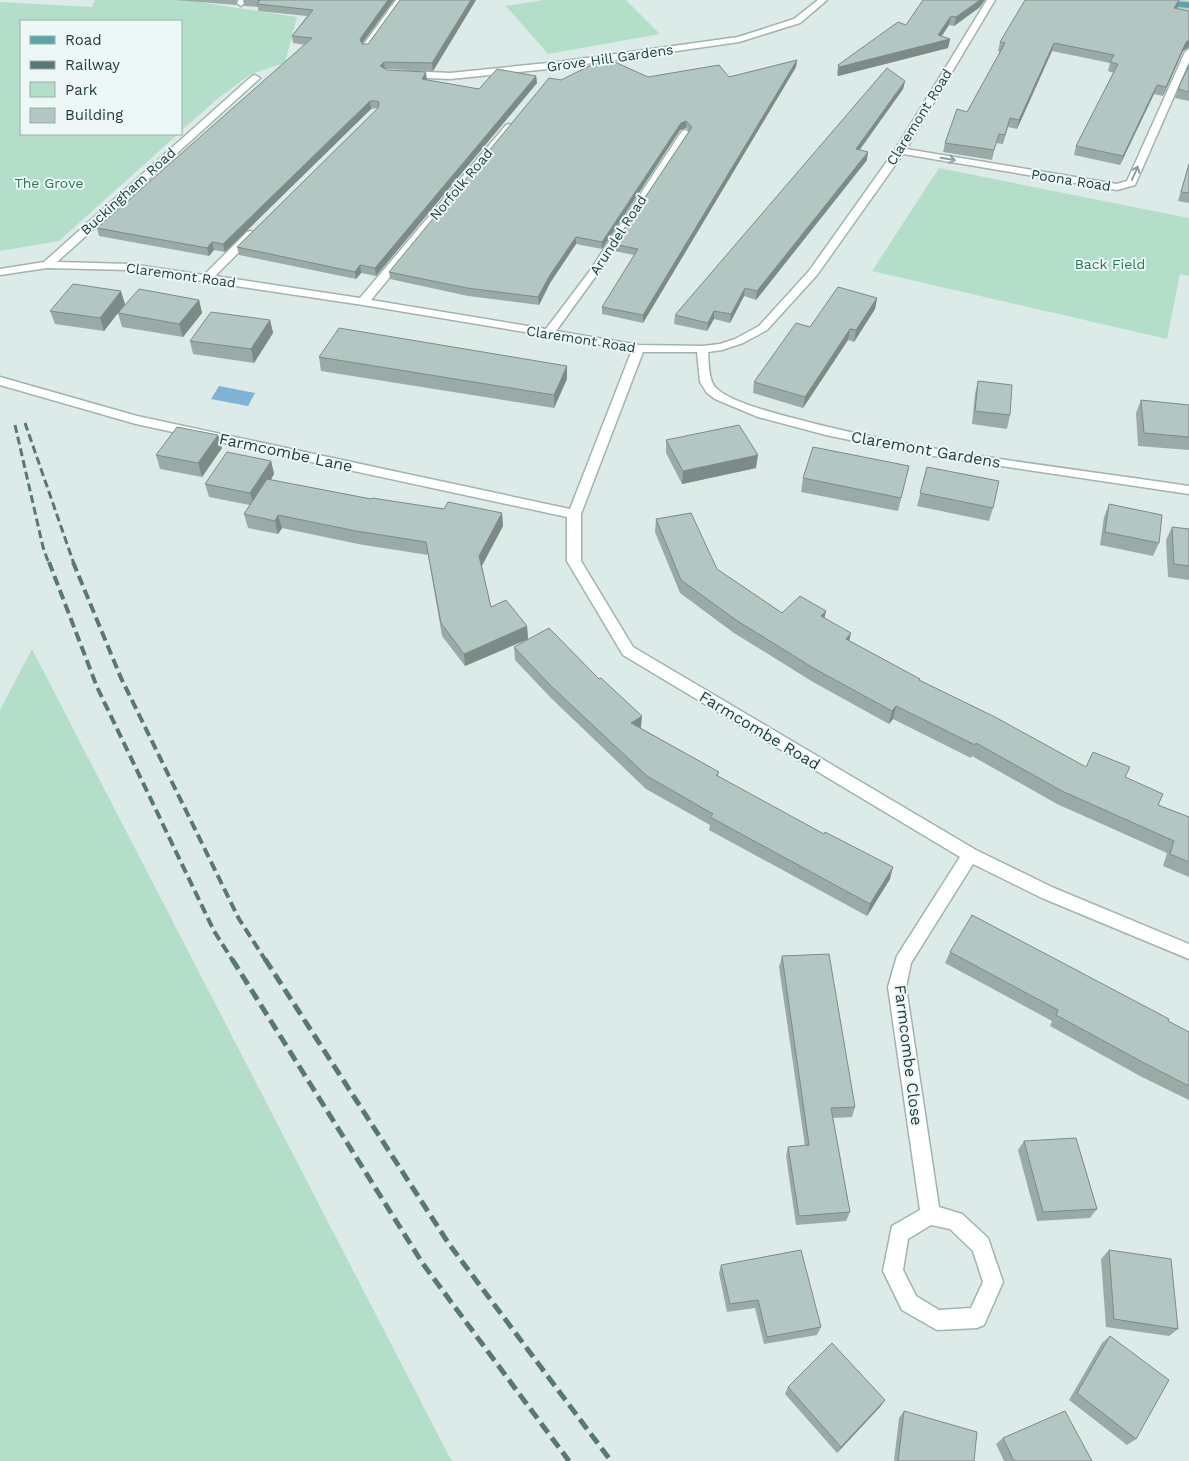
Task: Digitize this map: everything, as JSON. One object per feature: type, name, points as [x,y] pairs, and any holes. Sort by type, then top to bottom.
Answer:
[{"type":"main road","points":[[1143,0],[1189,5]]},
{"type":"street","points":[[366,47],[400,0]]},
{"type":"street","name":"Grove Hill Gardens","points":[[397,74],[450,76],[555,70],[739,39],[797,20],[823,0]]},
{"type":"street","name":"Claremont Road","points":[[0,272],[47,265],[130,267],[363,302],[639,348],[702,349],[722,346],[739,341],[763,328],[813,274],[900,151],[991,0]]},
{"type":"street","name":"Poona Road","points":[[900,151],[1117,187],[1131,183],[1189,52]]},
{"type":"street","name":"Buckingham Road","points":[[47,265],[255,78]]},
{"type":"street","name":"Norfolk Road","points":[[363,302],[517,118]]},
{"type":"street","name":"Arundel Road","points":[[548,334],[594,273],[685,133]]},
{"type":"street","points":[[207,278],[256,230]]},
{"type":"street","name":"Farmcombe Road","points":[[639,348],[574,514],[574,561],[628,651],[970,854],[1048,893],[1189,952]]},
{"type":"street","name":"Claremont Gardens","points":[[702,349],[706,382],[711,390],[719,396],[762,414],[826,431],[907,448],[1189,490]]},
{"type":"street","name":"Farmcombe Lane","points":[[0,381],[136,420],[574,514]]},
{"type":"street","name":"Farmcombe Close","points":[[930,1215],[898,987],[903,961],[970,854]]},
{"type":"street","points":[[930,1215],[955,1221],[981,1245],[992,1282],[977,1318],[937,1320],[908,1303],[893,1271],[899,1233],[930,1215]]},
{"type":"green space","name":"The Grove","points":[[95,0],[186,0],[297,17],[285,63],[251,74],[216,100],[182,130],[182,20],[20,20],[20,135],[177,135],[59,241],[0,251],[0,2],[92,7]]},
{"type":"green space","points":[[544,0],[626,0],[660,34],[548,54],[506,6]]},
{"type":"green space","name":"Back Field","points":[[939,168],[1189,218],[1189,276],[1180,274],[1167,339],[872,271]]},
{"type":"green space","points":[[32,649],[453,1461],[0,1461],[0,710]]},
{"type":"water","points":[[219,386],[255,393],[248,406],[211,399]]},
{"type":"building","points":[[260,0],[388,0],[360,39],[362,44],[368,44],[400,0],[471,0],[432,63],[384,62],[380,66],[387,70],[426,72],[422,79],[479,89],[497,69],[536,76],[375,268],[360,265],[355,272],[237,247],[378,108],[379,102],[377,101],[370,101],[223,244],[212,242],[207,248],[97,228],[312,38],[292,36],[313,10],[257,4]]},
{"type":"building","points":[[923,0],[980,0],[956,17],[951,16],[938,35],[950,39],[839,67],[838,65],[898,22],[906,25]]},
{"type":"building","points":[[1025,0],[1179,0],[1174,8],[1189,11],[1189,40],[1186,42],[1166,87],[1157,85],[1123,156],[1076,146],[1118,64],[1110,62],[1114,55],[1054,43],[1019,120],[1010,118],[1005,135],[999,134],[994,150],[945,143],[957,109],[967,112],[1005,43],[1000,42]]},
{"type":"building","points":[[606,58],[648,77],[719,65],[729,77],[797,60],[643,315],[602,307],[638,249],[614,244],[692,127],[686,121],[681,123],[602,242],[576,237],[550,275],[538,297],[467,288],[389,272],[549,78],[561,80]]},
{"type":"building","points":[[1189,65],[1189,92],[1178,89]]},
{"type":"building","points":[[887,68],[905,81],[856,149],[868,152],[757,291],[745,288],[731,314],[714,311],[708,323],[675,315]]},
{"type":"building","points":[[1189,164],[1189,193],[1181,192]]},
{"type":"building","points":[[73,284],[121,291],[100,318],[50,311]]},
{"type":"building","points":[[838,287],[877,298],[856,330],[850,329],[805,397],[754,382],[796,323],[810,327]]},
{"type":"building","points":[[139,289],[199,300],[179,324],[118,313]]},
{"type":"building","points":[[211,312],[270,320],[251,349],[190,341]]},
{"type":"building","points":[[339,328],[567,366],[554,395],[319,357]]},
{"type":"building","points":[[978,381],[1012,385],[1010,415],[975,411]]},
{"type":"building","points":[[1141,400],[1189,405],[1189,437],[1144,433]]},
{"type":"building","points":[[739,425],[758,455],[683,471],[666,440]]},
{"type":"building","points":[[177,427],[218,435],[198,463],[156,455]]},
{"type":"building","points":[[813,447],[909,466],[901,498],[803,478]]},
{"type":"building","points":[[227,452],[271,461],[250,493],[205,484]]},
{"type":"building","points":[[927,467],[999,481],[993,508],[920,493]]},
{"type":"building","points":[[267,479],[371,499],[444,509],[448,502],[502,513],[479,556],[491,607],[506,600],[527,626],[464,654],[441,623],[426,542],[356,531],[278,515],[275,521],[244,514]]},
{"type":"building","points":[[1109,504],[1162,515],[1159,543],[1105,532]]},
{"type":"building","points":[[691,513],[717,569],[782,613],[800,596],[826,611],[821,616],[851,633],[846,639],[919,680],[995,717],[1086,767],[1093,752],[1130,767],[1125,777],[1163,794],[1158,805],[1189,817],[1189,862],[1170,854],[1174,841],[1062,791],[976,743],[975,745],[896,706],[892,711],[815,669],[736,620],[681,580],[656,519]]},
{"type":"building","points":[[1172,527],[1189,529],[1189,566],[1174,564]]},
{"type":"building","points":[[549,628],[599,679],[601,678],[642,716],[631,723],[719,772],[716,775],[824,834],[825,832],[893,867],[870,904],[710,817],[713,814],[647,776],[550,685],[514,647]]},
{"type":"building","points":[[972,915],[1169,1019],[1168,1021],[1189,1032],[1189,1086],[1056,1015],[1058,1010],[950,952]]},
{"type":"building","points":[[829,954],[855,1107],[831,1108],[850,1212],[799,1216],[788,1147],[809,1145],[782,956]]},
{"type":"building","points":[[1076,1138],[1097,1209],[1043,1212],[1024,1141]]},
{"type":"building","points":[[801,1250],[821,1327],[767,1337],[758,1300],[730,1304],[721,1265]]},
{"type":"building","points":[[1109,1250],[1171,1259],[1178,1329],[1114,1319]]},
{"type":"building","points":[[1110,1336],[1169,1380],[1136,1439],[1077,1393]]},
{"type":"building","points":[[832,1343],[885,1400],[841,1447],[788,1387]]},
{"type":"building","points":[[904,1411],[977,1432],[974,1461],[898,1461]]},
{"type":"building","points":[[1065,1411],[1092,1461],[1014,1461],[1003,1438]]},
{"type":"railway","points":[[25,423],[74,564]]},
{"type":"railway","points":[[15,425],[43,547],[49,564]]},
{"type":"railway","points":[[49,562],[97,687],[214,931],[233,961]]},
{"type":"railway","points":[[73,562],[121,678],[239,919],[266,961]]},
{"type":"railway","points":[[232,959],[423,1264],[569,1461]]},
{"type":"railway","points":[[265,959],[449,1244],[611,1461]]}]
